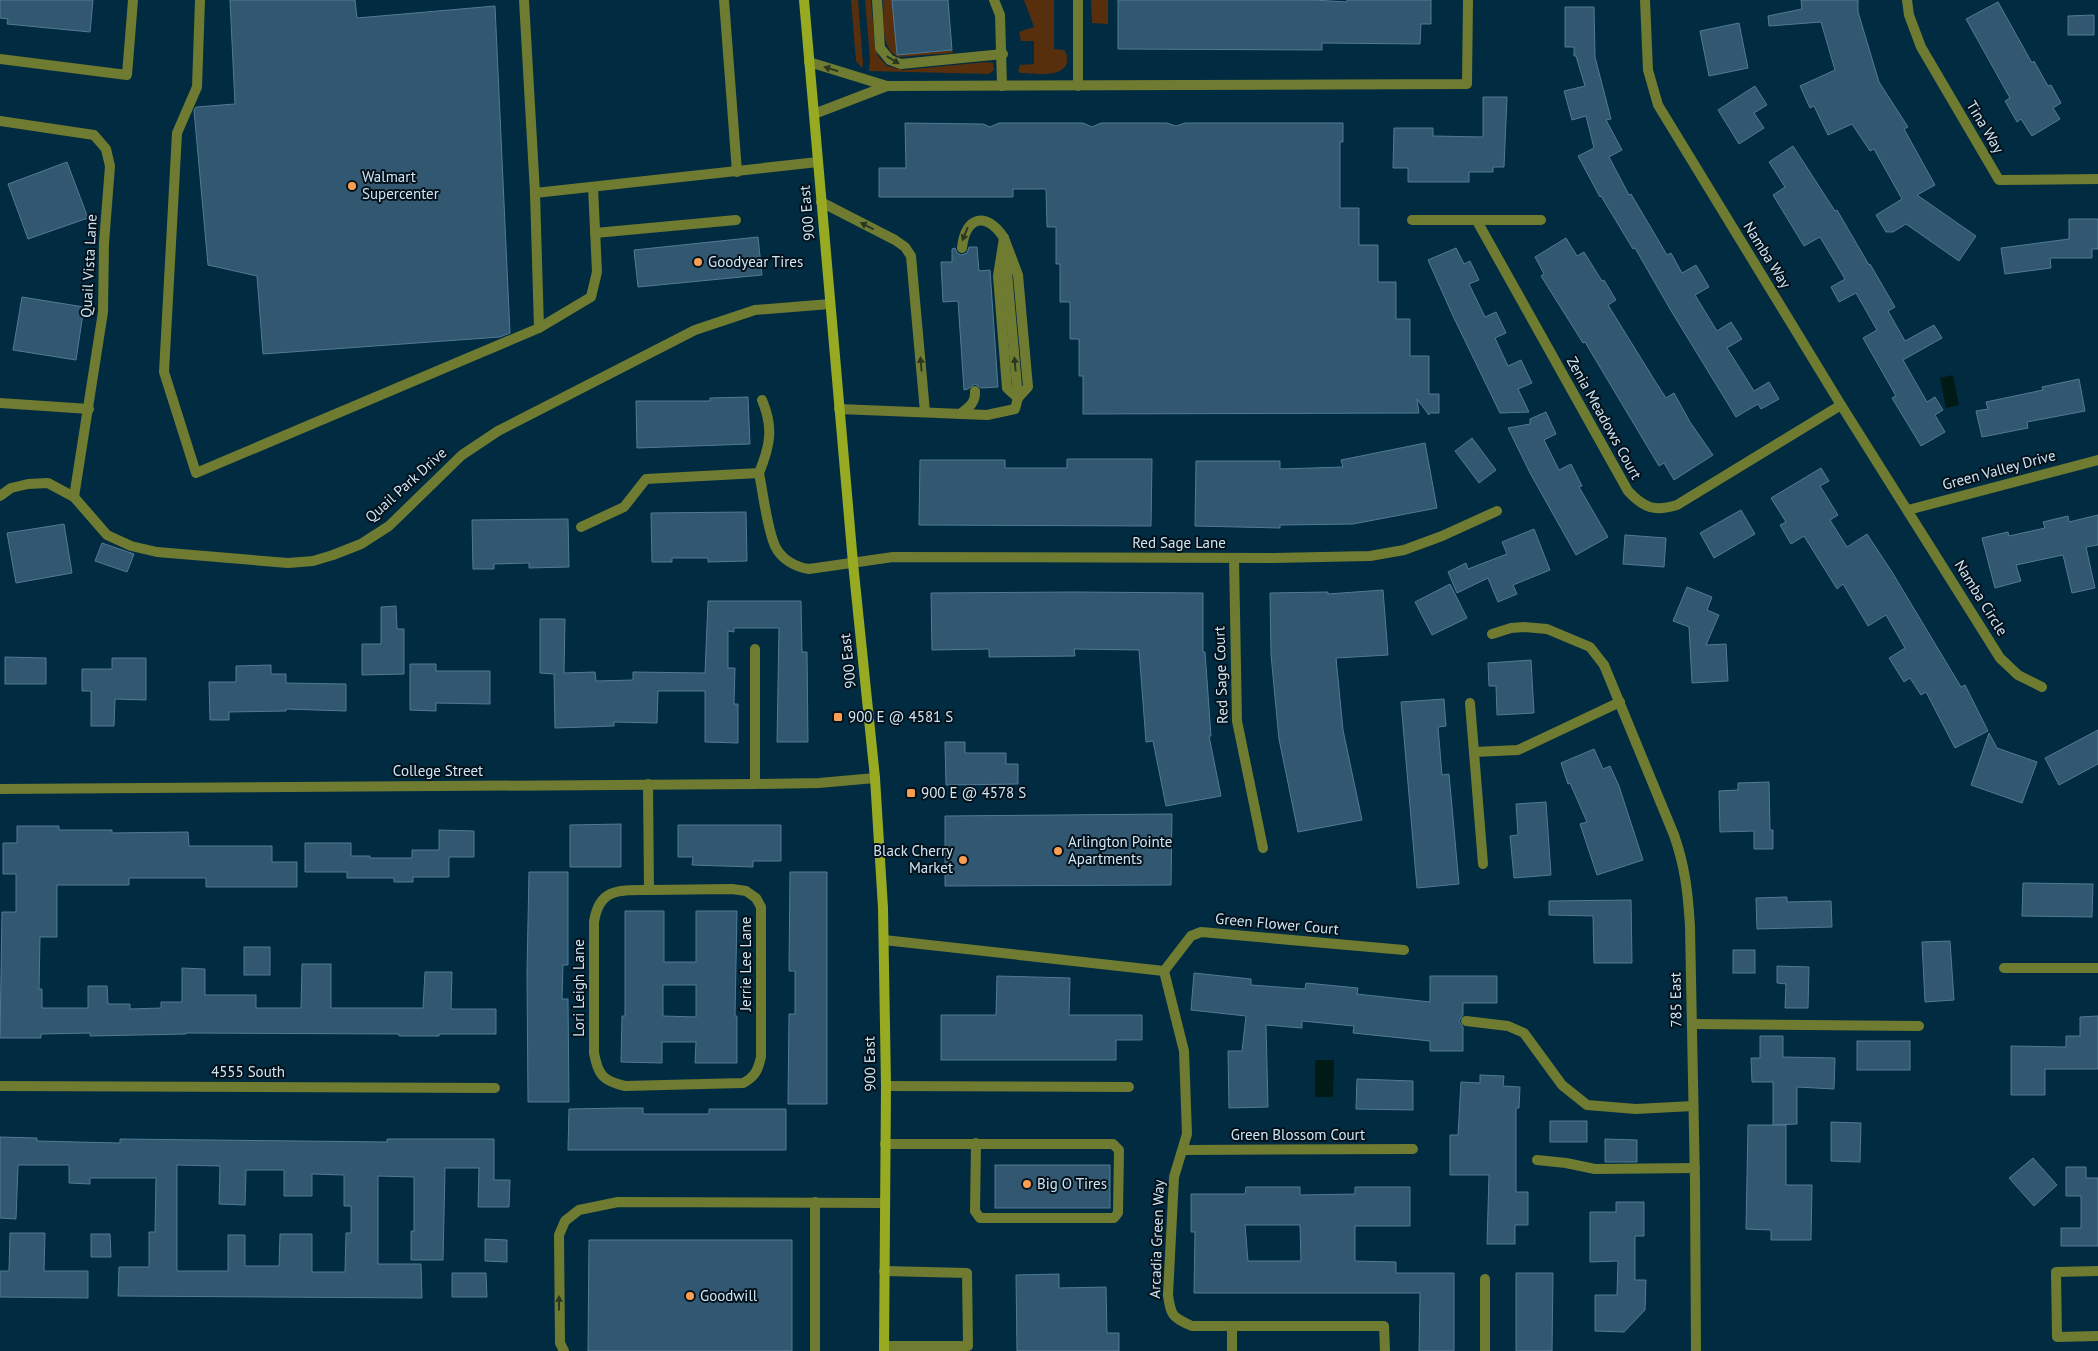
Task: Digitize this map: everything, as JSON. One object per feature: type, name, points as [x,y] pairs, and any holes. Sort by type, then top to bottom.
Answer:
[{"type":"main road","name":"900 East","points":[[804,0],[852,563],[875,778],[884,940],[886,1086],[884,1349]]},
{"type":"street","points":[[0,59],[127,75],[133,0]]},
{"type":"street","points":[[200,0],[198,87],[177,133],[164,372],[196,473],[539,328],[591,297],[597,272],[593,187]]},
{"type":"street","points":[[524,0],[535,193],[539,328]]},
{"type":"street","points":[[724,0],[737,172]]},
{"type":"street","points":[[876,0],[880,48],[890,60],[902,64],[1003,54]]},
{"type":"street","points":[[994,0],[1000,16],[1003,54],[1002,86]]},
{"type":"street","points":[[1078,0],[1078,86]]},
{"type":"street","points":[[809,62],[887,86],[1468,84],[1468,0]]},
{"type":"street","name":"Namba Way","points":[[1646,0],[1648,70],[1658,106],[1908,510]]},
{"type":"street","name":"Tina Way","points":[[1907,0],[1909,15],[1921,47],[1999,180],[2098,179]]},
{"type":"street","points":[[814,114],[887,86]]},
{"type":"street","name":"Quail Vista Lane","points":[[0,121],[94,134],[106,149],[110,166],[104,243],[103,312],[74,496]]},
{"type":"street","points":[[535,193],[818,162]]},
{"type":"street","points":[[821,202],[894,240],[905,247],[911,256],[925,412]]},
{"type":"street","points":[[595,233],[736,220]]},
{"type":"street","points":[[839,409],[986,415],[1015,409],[1018,398],[1004,238],[999,229],[992,224],[983,220],[973,222],[967,227],[963,236],[962,248]]},
{"type":"street","points":[[1412,220],[1541,220]]},
{"type":"street","name":"Zenia Meadows Court","points":[[1478,221],[1628,491],[1636,500],[1646,506],[1661,510],[1677,505],[1841,404]]},
{"type":"street","name":"Quail Park Drive","points":[[0,496],[11,488],[28,484],[48,483],[74,496],[107,535],[131,546],[157,552],[209,558],[288,563],[313,561],[360,544],[389,526],[462,455],[498,431],[695,330],[755,310],[830,304]]},
{"type":"street","points":[[960,414],[970,406],[975,397],[975,391]]},
{"type":"street","points":[[581,527],[624,507],[646,479],[759,473],[768,448],[771,424],[762,400]]},
{"type":"street","points":[[0,404],[89,409]]},
{"type":"street","name":"Green Valley Drive","points":[[1908,510],[2098,460]]},
{"type":"street","name":"Red Sage Lane","points":[[759,473],[775,547],[789,562],[799,568],[809,569],[893,558],[1370,556],[1404,550],[1442,536],[1497,511]]},
{"type":"street","name":"Namba Circle","points":[[1908,510],[2000,658],[2018,675],[2042,687]]},
{"type":"street","name":"Red Sage Court","points":[[1234,558],[1237,720],[1263,848]]},
{"type":"street","name":"785 East","points":[[1492,634],[1524,627],[1547,629],[1590,648],[1604,665],[1683,862],[1688,888],[1690,926],[1695,1168],[1696,1351]]},
{"type":"street","points":[[755,649],[755,784]]},
{"type":"street","points":[[1474,752],[1518,750],[1620,702]]},
{"type":"street","points":[[1470,703],[1483,864]]},
{"type":"street","name":"College Street","points":[[0,789],[755,784],[819,783],[875,778]]},
{"type":"street","points":[[648,784],[649,890]]},
{"type":"street","name":"Jerrie Lee Lane","points":[[649,890],[732,889],[746,891],[756,898],[761,907],[761,1058],[753,1078]]},
{"type":"street","name":"Lori Leigh Lane","points":[[649,890],[622,890],[608,895],[596,907],[594,922],[594,1053],[596,1066],[602,1077],[613,1083],[625,1086],[732,1084],[743,1083],[753,1078]]},
{"type":"street","name":"Green Flower Court","points":[[1164,971],[1191,936],[1201,932],[1404,950]]},
{"type":"street","points":[[884,940],[1164,971]]},
{"type":"street","points":[[2004,968],[2098,968]]},
{"type":"street","name":"Arcadia Green Way","points":[[1164,971],[1184,1051],[1187,1134],[1184,1150],[1177,1162],[1174,1177],[1168,1295],[1170,1310],[1175,1319],[1192,1326],[1384,1326],[1385,1351]]},
{"type":"street","points":[[1466,1021],[1508,1026],[1524,1034],[1562,1085],[1587,1105],[1636,1109],[1693,1106]]},
{"type":"street","points":[[1692,1024],[1919,1026]]},
{"type":"street","name":"4555 South","points":[[0,1086],[495,1088]]},
{"type":"street","points":[[886,1086],[1130,1087]]},
{"type":"street","points":[[885,1144],[923,1146],[976,1143],[1113,1144],[1119,1150],[1118,1213],[1114,1218],[980,1218],[975,1211],[976,1143]]},
{"type":"street","name":"Green Blossom Court","points":[[1184,1150],[1413,1149]]},
{"type":"street","points":[[1537,1160],[1566,1163],[1595,1170],[1695,1168]]},
{"type":"street","points":[[564,1351],[560,1343],[559,1235],[564,1221],[580,1210],[618,1202],[885,1203]]},
{"type":"street","points":[[815,1351],[816,1202]]},
{"type":"street","points":[[884,1271],[968,1273],[968,1349],[884,1349]]},
{"type":"street","points":[[2098,1271],[2056,1272],[2057,1337],[2098,1336]]},
{"type":"street","points":[[1485,1279],[1485,1351]]},
{"type":"street","points":[[1232,1326],[1232,1351]]},
{"type":"shaded area","points":[[851,0],[858,0],[862,68],[856,61]]},
{"type":"shaded area","points":[[865,0],[871,0],[875,48],[878,56],[887,66],[904,70],[986,62],[993,63],[994,70],[989,74],[869,71],[870,58]]},
{"type":"shaded area","points":[[883,0],[892,0],[897,55],[952,50],[953,53],[899,57],[893,53],[886,41],[884,32]]},
{"type":"shaded area","points":[[1024,0],[1054,0],[1054,49],[1064,50],[1067,56],[1065,67],[1055,73],[1020,73],[1018,71],[1020,65],[1034,64],[1034,41],[1021,41],[1019,32],[1034,27]]},
{"type":"shaded area","points":[[1091,0],[1108,0],[1108,24],[1092,23]]},
{"type":"shaded area","points":[[1953,375],[1959,405],[1946,408],[1940,378]]},
{"type":"shaded area","points":[[1315,1060],[1334,1060],[1333,1097],[1315,1097]]},
{"type":"building","points":[[0,0],[93,0],[90,32],[7,24],[8,19],[0,18]]},
{"type":"building","name":"Walmart Supercenter","points":[[230,0],[355,0],[357,18],[495,6],[510,333],[500,337],[263,354],[257,276],[208,265],[194,110],[196,107],[235,104]]},
{"type":"building","points":[[892,0],[948,0],[952,50],[897,55]]},
{"type":"building","points":[[1118,0],[1314,0],[1347,2],[1347,0],[1431,0],[1431,24],[1421,24],[1420,44],[1322,43],[1322,50],[1118,49]]},
{"type":"building","points":[[1801,0],[1858,0],[1858,12],[1879,82],[1908,127],[1904,129],[1935,185],[1917,195],[1976,236],[1959,261],[1906,224],[1893,232],[1886,232],[1876,215],[1902,199],[1874,149],[1870,151],[1852,124],[1828,135],[1814,106],[1810,108],[1800,86],[1835,70],[1821,22],[1769,26],[1768,16],[1802,9]]},
{"type":"building","points":[[1998,2],[2032,63],[2034,61],[2048,86],[2051,85],[2061,103],[2053,108],[2060,119],[2032,136],[2021,119],[2017,122],[2005,101],[2010,98],[1966,19]]},
{"type":"building","points":[[1565,7],[1594,7],[1595,57],[1611,119],[1606,120],[1622,150],[1609,157],[1629,195],[1631,194],[1667,255],[1671,253],[1682,273],[1696,265],[1709,287],[1695,295],[1717,331],[1731,322],[1742,339],[1727,348],[1754,391],[1769,382],[1779,399],[1761,409],[1758,404],[1736,417],[1635,248],[1633,249],[1600,197],[1578,156],[1594,148],[1586,116],[1572,120],[1564,91],[1585,86],[1576,56],[1574,56],[1574,47],[1565,47]]},
{"type":"building","points":[[2094,15],[2094,35],[2068,35],[2068,16]]},
{"type":"building","points":[[1739,23],[1748,68],[1709,76],[1700,31]]},
{"type":"building","points":[[1755,86],[1767,105],[1754,113],[1764,128],[1739,144],[1718,110]]},
{"type":"building","points":[[1483,97],[1507,97],[1504,167],[1493,167],[1493,172],[1469,172],[1469,182],[1408,182],[1408,168],[1393,168],[1394,128],[1433,128],[1433,136],[1483,137]]},
{"type":"building","points":[[905,123],[983,124],[990,127],[999,123],[1083,123],[1092,127],[1101,123],[1167,123],[1176,126],[1185,123],[1343,123],[1343,142],[1340,142],[1340,208],[1359,208],[1359,245],[1378,245],[1378,282],[1396,282],[1396,319],[1410,319],[1410,356],[1429,356],[1429,394],[1439,394],[1439,413],[1429,413],[1429,415],[1417,399],[1419,413],[1083,414],[1083,376],[1079,376],[1079,339],[1070,339],[1070,302],[1060,302],[1060,264],[1056,264],[1056,227],[1047,227],[1046,189],[1013,189],[1013,197],[879,197],[879,168],[906,168]]},
{"type":"building","points":[[1793,146],[1835,211],[1837,210],[1895,307],[1888,311],[1905,341],[1934,325],[1942,338],[1903,360],[1927,402],[1935,397],[1943,410],[1935,415],[1945,432],[1921,446],[1892,398],[1896,396],[1863,338],[1877,330],[1856,293],[1839,302],[1831,287],[1845,279],[1820,237],[1804,246],[1773,195],[1785,187],[1769,162]]},
{"type":"building","points":[[67,162],[88,218],[28,239],[8,184]]},
{"type":"building","points":[[2069,219],[2098,219],[2098,249],[2092,249],[2092,258],[2050,258],[2051,268],[2005,274],[2001,248],[2069,239]]},
{"type":"building","name":"Goodyear Tires","points":[[758,237],[762,275],[638,287],[634,250]]},
{"type":"building","points":[[1566,238],[1577,256],[1584,252],[1602,281],[1604,280],[1616,300],[1608,305],[1655,381],[1666,398],[1674,393],[1690,422],[1713,455],[1674,480],[1664,463],[1659,466],[1585,342],[1583,343],[1541,276],[1544,274],[1535,257]]},
{"type":"building","points":[[969,247],[977,247],[979,271],[990,270],[998,387],[981,388],[975,384],[964,390],[958,301],[943,302],[941,262],[952,262],[952,249],[955,248],[957,253],[961,255],[967,253]]},
{"type":"building","points":[[1456,248],[1464,264],[1470,261],[1479,280],[1469,284],[1485,317],[1496,312],[1506,333],[1495,338],[1508,366],[1521,360],[1532,383],[1518,389],[1529,412],[1500,413],[1428,260]]},
{"type":"building","points":[[22,297],[84,307],[76,360],[13,350]]},
{"type":"building","points":[[2079,379],[2085,411],[2027,422],[2028,428],[1982,437],[1976,411],[1988,409],[1986,402],[2043,390],[2042,387]]},
{"type":"building","points":[[748,397],[750,444],[637,448],[636,401],[710,401],[710,398]]},
{"type":"building","points":[[1546,412],[1556,434],[1544,440],[1559,470],[1571,464],[1582,486],[1579,487],[1608,537],[1576,555],[1530,473],[1508,428],[1530,424],[1530,419]]},
{"type":"building","points":[[1472,438],[1496,470],[1479,483],[1455,451]]},
{"type":"building","points":[[1425,443],[1437,508],[1353,524],[1280,525],[1280,528],[1195,526],[1196,461],[1280,461],[1280,469],[1343,467],[1341,460]]},
{"type":"building","points":[[1067,459],[1152,459],[1151,526],[919,525],[920,460],[1005,460],[1005,468],[1067,468]]},
{"type":"building","points":[[1821,468],[1829,481],[1820,486],[1838,515],[1830,520],[1847,547],[1867,534],[1961,687],[1965,685],[1988,731],[1955,748],[1926,692],[1921,695],[1910,678],[1904,682],[1889,658],[1905,648],[1886,615],[1868,626],[1843,584],[1837,589],[1804,536],[1791,544],[1780,525],[1786,522],[1771,498]]},
{"type":"building","points":[[1741,510],[1755,534],[1714,558],[1700,533]]},
{"type":"building","points":[[746,512],[747,561],[708,562],[708,558],[672,558],[672,562],[652,562],[651,513]]},
{"type":"building","points":[[2098,515],[2098,545],[2086,547],[2095,588],[2072,593],[2063,555],[2016,565],[2021,581],[1995,588],[1982,538],[2008,532],[2009,536],[2045,528],[2043,522],[2068,516],[2069,522]]},
{"type":"building","points":[[568,519],[569,567],[529,568],[529,563],[494,564],[494,569],[473,569],[472,520]]},
{"type":"building","points":[[64,524],[72,573],[16,583],[7,533]]},
{"type":"building","points":[[1534,529],[1550,570],[1513,585],[1517,594],[1498,602],[1488,578],[1457,593],[1448,572],[1466,563],[1468,569],[1507,554],[1502,542]]},
{"type":"building","points":[[1625,535],[1666,538],[1664,567],[1623,564]]},
{"type":"building","points":[[102,543],[134,554],[127,572],[95,561]]},
{"type":"building","points":[[1450,584],[1467,618],[1432,635],[1415,602]]},
{"type":"building","points":[[1687,587],[1712,597],[1707,610],[1719,615],[1706,645],[1726,644],[1728,681],[1692,683],[1689,627],[1673,621]]},
{"type":"building","points":[[1383,590],[1388,655],[1336,658],[1343,730],[1362,820],[1298,832],[1279,739],[1271,655],[1270,593],[1328,592],[1328,594]]},
{"type":"building","points":[[931,593],[1203,593],[1203,652],[1205,652],[1211,736],[1209,736],[1221,796],[1166,806],[1153,741],[1146,742],[1139,650],[1074,649],[1075,656],[989,657],[989,649],[932,650]]},
{"type":"building","points":[[708,601],[801,601],[802,652],[807,652],[808,742],[777,742],[779,628],[734,628],[734,632],[728,631],[728,668],[735,668],[734,704],[738,704],[738,743],[705,742],[705,691],[658,691],[657,723],[614,722],[614,726],[555,728],[554,674],[540,673],[540,619],[565,619],[564,673],[595,672],[596,681],[633,680],[633,672],[705,673]]},
{"type":"building","points":[[396,606],[397,629],[404,629],[404,674],[362,675],[362,644],[381,644],[381,607]]},
{"type":"building","points":[[5,657],[46,658],[46,684],[5,684]]},
{"type":"building","points":[[112,658],[146,658],[146,700],[115,699],[114,726],[91,726],[91,691],[82,691],[82,669],[112,669]]},
{"type":"building","points":[[1531,660],[1534,713],[1497,715],[1496,686],[1489,686],[1488,663]]},
{"type":"building","points":[[410,664],[436,664],[436,671],[490,671],[490,704],[436,703],[436,711],[410,710]]},
{"type":"building","points":[[271,665],[271,674],[286,674],[286,683],[346,684],[346,711],[286,709],[286,711],[229,712],[229,720],[210,720],[209,682],[236,682],[236,666]]},
{"type":"building","points":[[1444,699],[1446,726],[1438,727],[1442,775],[1449,774],[1459,884],[1417,888],[1401,702]]},
{"type":"building","points":[[2098,730],[2098,764],[2059,785],[2045,758]]},
{"type":"building","points":[[1989,733],[1997,748],[2037,762],[2022,803],[1971,785]]},
{"type":"building","points":[[945,742],[965,742],[965,753],[1006,753],[1006,764],[1018,764],[1018,784],[946,785]]},
{"type":"building","points":[[1594,749],[1603,769],[1610,766],[1619,786],[1643,860],[1597,875],[1580,824],[1587,822],[1570,783],[1568,784],[1561,763]]},
{"type":"building","points":[[1769,782],[1770,830],[1773,830],[1773,849],[1754,849],[1754,831],[1720,832],[1719,791],[1738,790],[1738,783]]},
{"type":"building","points":[[1546,802],[1551,875],[1514,878],[1510,836],[1518,835],[1516,804]]},
{"type":"building","name":"Arlington Pointe Apartments","points":[[1172,814],[1171,885],[945,886],[945,816]]},
{"type":"building","points":[[621,824],[621,867],[570,867],[570,825]]},
{"type":"building","points":[[678,825],[781,825],[781,861],[753,861],[753,867],[692,865],[693,857],[678,857]]},
{"type":"building","points":[[17,826],[59,826],[59,830],[112,830],[112,833],[188,832],[189,846],[272,846],[272,862],[297,862],[297,887],[206,887],[206,878],[129,878],[129,885],[57,885],[57,937],[40,937],[39,989],[42,989],[42,1008],[88,1008],[88,986],[107,986],[108,1004],[130,1004],[130,1009],[161,1008],[161,1002],[182,1002],[182,968],[205,969],[205,995],[256,995],[256,1008],[301,1008],[302,964],[331,964],[331,1008],[423,1008],[425,972],[452,972],[451,1009],[496,1009],[496,1034],[399,1036],[399,1034],[186,1033],[90,1036],[90,1033],[41,1034],[41,1038],[0,1038],[2,912],[16,912],[16,874],[3,874],[3,843],[17,843]]},
{"type":"building","points":[[439,830],[474,831],[474,857],[449,857],[449,877],[413,877],[413,882],[394,882],[394,878],[347,878],[347,872],[305,872],[305,843],[351,843],[351,856],[412,858],[412,850],[439,850]]},
{"type":"building","points":[[529,872],[568,872],[568,965],[563,965],[562,999],[568,999],[569,1102],[528,1102],[527,972]]},
{"type":"building","points":[[790,872],[827,872],[827,1104],[788,1104],[789,1014],[795,1014],[795,971],[789,971]]},
{"type":"building","points":[[2023,883],[2093,884],[2092,917],[2022,916]]},
{"type":"building","points":[[1787,897],[1787,902],[1831,901],[1832,927],[1757,929],[1756,898]]},
{"type":"building","points":[[1631,900],[1632,963],[1594,963],[1593,916],[1549,915],[1549,901]]},
{"type":"building","points":[[625,911],[664,911],[664,962],[696,962],[696,911],[737,911],[735,1016],[737,1016],[737,1063],[695,1063],[696,1042],[662,1042],[662,1063],[621,1062],[622,1016],[625,1016]],"holes":[[[663,985],[696,985],[696,1017],[663,1016]]]},
{"type":"building","points":[[1950,941],[1954,1000],[1925,1002],[1922,942]]},
{"type":"building","points":[[244,947],[270,947],[270,975],[244,975]]},
{"type":"building","points":[[1733,950],[1755,950],[1755,973],[1733,973]]},
{"type":"building","points":[[1777,966],[1809,967],[1808,1008],[1785,1008],[1786,984],[1777,983]]},
{"type":"building","points":[[1194,973],[1251,979],[1251,985],[1305,989],[1306,983],[1358,988],[1357,994],[1430,1002],[1430,976],[1497,976],[1497,1003],[1463,1003],[1463,1015],[1459,1021],[1463,1027],[1463,1051],[1430,1051],[1430,1041],[1353,1033],[1354,1026],[1302,1021],[1302,1028],[1266,1025],[1268,1107],[1229,1108],[1228,1051],[1242,1051],[1246,1016],[1191,1010]]},
{"type":"building","points":[[997,976],[1070,978],[1069,1015],[1142,1015],[1142,1040],[1116,1040],[1116,1060],[941,1060],[941,1015],[996,1015]]},
{"type":"building","points":[[2098,1016],[2098,1069],[2045,1069],[2045,1095],[2011,1095],[2011,1046],[2066,1047],[2066,1036],[2080,1036],[2080,1017]]},
{"type":"building","points":[[1760,1036],[1783,1036],[1783,1057],[1835,1058],[1834,1089],[1797,1087],[1797,1124],[1773,1125],[1773,1082],[1752,1082],[1751,1058],[1760,1058]]},
{"type":"building","points":[[1857,1041],[1910,1041],[1910,1070],[1857,1070]]},
{"type":"building","points":[[1480,1075],[1504,1076],[1503,1086],[1520,1087],[1519,1108],[1516,1108],[1516,1192],[1528,1192],[1528,1225],[1515,1225],[1515,1244],[1487,1244],[1489,1175],[1450,1175],[1450,1135],[1458,1135],[1461,1082],[1480,1083]]},
{"type":"building","points":[[1357,1079],[1413,1081],[1413,1110],[1356,1109]]},
{"type":"building","points":[[643,1108],[643,1114],[709,1114],[709,1109],[786,1109],[786,1150],[568,1150],[569,1109]]},
{"type":"building","points":[[1550,1121],[1587,1121],[1587,1142],[1550,1142]]},
{"type":"building","points":[[1831,1122],[1861,1123],[1860,1162],[1831,1161]]},
{"type":"building","points":[[1748,1125],[1786,1125],[1786,1185],[1812,1185],[1811,1240],[1771,1240],[1771,1230],[1746,1229]]},
{"type":"building","points":[[0,1137],[37,1138],[37,1141],[120,1143],[120,1139],[387,1142],[387,1139],[494,1139],[494,1180],[510,1180],[509,1207],[478,1207],[479,1168],[445,1168],[443,1260],[411,1260],[411,1231],[414,1231],[414,1177],[378,1176],[378,1264],[421,1264],[422,1298],[118,1296],[119,1267],[149,1267],[149,1232],[155,1232],[156,1178],[90,1178],[90,1184],[69,1183],[69,1165],[18,1165],[16,1219],[0,1218]],"holes":[[[177,1165],[220,1166],[219,1204],[245,1205],[246,1170],[284,1170],[284,1196],[312,1196],[312,1174],[344,1175],[344,1206],[351,1206],[351,1233],[346,1233],[345,1272],[312,1272],[312,1234],[280,1234],[279,1266],[245,1266],[245,1235],[228,1235],[228,1271],[177,1271]]]},
{"type":"building","points":[[1605,1139],[1637,1140],[1637,1162],[1605,1162]]},
{"type":"building","points":[[2033,1158],[2057,1185],[2034,1206],[2009,1178]]},
{"type":"building","points":[[995,1165],[1110,1165],[1110,1208],[995,1208]]},
{"type":"building","points":[[2066,1167],[2086,1167],[2086,1178],[2098,1178],[2098,1246],[2061,1246],[2061,1228],[2081,1228],[2081,1196],[2066,1196]]},
{"type":"building","points":[[1246,1187],[1300,1187],[1300,1195],[1355,1194],[1355,1187],[1410,1187],[1410,1226],[1355,1226],[1355,1261],[1396,1262],[1396,1273],[1454,1273],[1454,1351],[1419,1351],[1420,1293],[1194,1293],[1195,1232],[1191,1232],[1191,1194],[1245,1194]],"holes":[[[1245,1225],[1300,1225],[1301,1261],[1248,1261]]]},
{"type":"building","points":[[1616,1202],[1644,1202],[1644,1236],[1635,1236],[1635,1280],[1646,1280],[1645,1310],[1624,1332],[1595,1331],[1595,1295],[1617,1295],[1618,1261],[1590,1262],[1590,1212],[1616,1212]]},
{"type":"building","points":[[10,1233],[45,1233],[44,1271],[88,1271],[88,1298],[0,1297],[0,1271],[9,1271]]},
{"type":"building","points":[[91,1234],[110,1234],[111,1257],[91,1257]]},
{"type":"building","points":[[485,1239],[507,1240],[507,1262],[485,1261]]},
{"type":"building","name":"Goodwill","points":[[589,1240],[792,1240],[792,1351],[588,1351]]},
{"type":"building","points":[[452,1273],[486,1273],[487,1297],[452,1297]]},
{"type":"building","points":[[1516,1273],[1553,1273],[1552,1351],[1516,1351]]},
{"type":"building","points":[[1059,1274],[1059,1288],[1106,1287],[1107,1333],[1119,1333],[1119,1351],[1017,1351],[1016,1275]]},
{"type":"place","name":"Walmart Supercenter","points":[[352,186]]},
{"type":"place","name":"Goodyear Tires","points":[[698,262]]},
{"type":"place","name":"900 E @ 4581 S","points":[[838,717]]},
{"type":"place","name":"900 E @ 4578 S","points":[[911,793]]},
{"type":"place","name":"Arlington Pointe Apartments","points":[[1058,851]]},
{"type":"place","name":"Black Cherry Market","points":[[963,860]]},
{"type":"place","name":"Big O Tires","points":[[1027,1184]]},
{"type":"place","name":"Goodwill","points":[[690,1296]]}]
